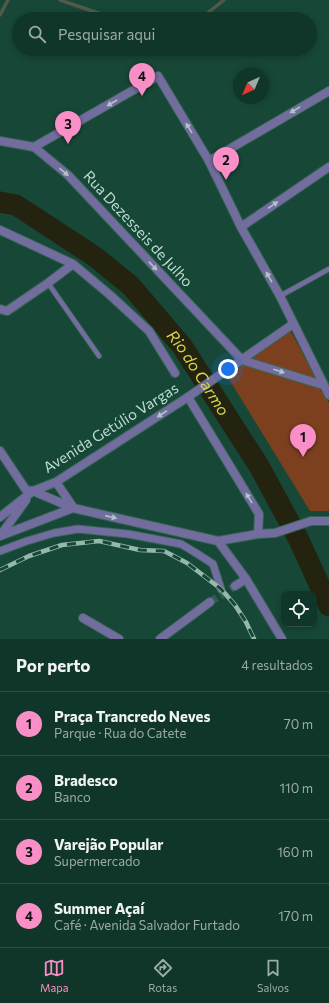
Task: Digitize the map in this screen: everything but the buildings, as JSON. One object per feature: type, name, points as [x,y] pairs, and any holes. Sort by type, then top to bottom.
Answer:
[{"type":"street","points":[[34,147],[158,76],[209,161],[241,227],[280,296],[293,324],[326,384],[329,395]]},
{"type":"street","points":[[209,161],[329,91]]},
{"type":"street","name":"Rua Dezesseis de Julho","points":[[0,141],[34,147],[68,175],[242,360]]},
{"type":"street","points":[[241,227],[329,167]]},
{"type":"street","points":[[0,230],[73,264],[110,295],[149,331],[175,373]]},
{"type":"street","points":[[0,309],[7,311],[73,264]]},
{"type":"street","name":"Avenida Getúlio Vargas","points":[[0,517],[33,491],[56,482],[242,360],[293,324]]},
{"type":"street","points":[[242,360],[326,384]]},
{"type":"street","points":[[191,394],[259,514],[258,534]]},
{"type":"street","points":[[0,451],[26,490],[33,491],[73,508],[218,541],[258,534],[275,533],[311,521],[329,520]]},
{"type":"street","points":[[56,482],[73,508]]},
{"type":"street","points":[[0,536],[33,491]]},
{"type":"street","points":[[0,536],[73,508]]},
{"type":"street","points":[[0,551],[27,540],[54,533],[78,530],[135,535],[181,544],[196,553],[213,564],[221,589]]},
{"type":"street","points":[[218,541],[246,579],[282,639]]},
{"type":"street","points":[[235,586],[246,579]]},
{"type":"street","points":[[160,639],[210,602]]},
{"type":"street","points":[[83,618],[119,639]]},
{"type":"lane","points":[[280,296],[329,269]]},
{"type":"lane","points":[[48,283],[99,356]]},
{"type":"shaded area","points":[[289,328],[329,403],[329,511],[310,511],[224,371]]},
{"type":"waterway","points":[[0,15],[8,0]]},
{"type":"waterway","points":[[60,0],[95,12]]},
{"type":"waterway","points":[[209,12],[224,0]]},
{"type":"waterway","name":"Rio do Carmo","points":[[0,202],[16,205],[94,256],[131,286],[182,346],[259,466],[298,538],[329,606]]},
{"type":"tunnel","points":[[210,602],[235,586]]},
{"type":"railway","points":[[0,570],[29,556],[62,545],[99,541],[140,550],[164,551],[187,563],[221,589],[235,605],[246,622],[254,639]]},
{"type":"place","name":"Summer Açaí","points":[[142,96]]},
{"type":"place","name":"Varejão Popular","points":[[68,144]]},
{"type":"place","name":"Bradesco","points":[[226,180]]},
{"type":"place","name":"Praça Trancredo Neves","points":[[303,457]]}]
